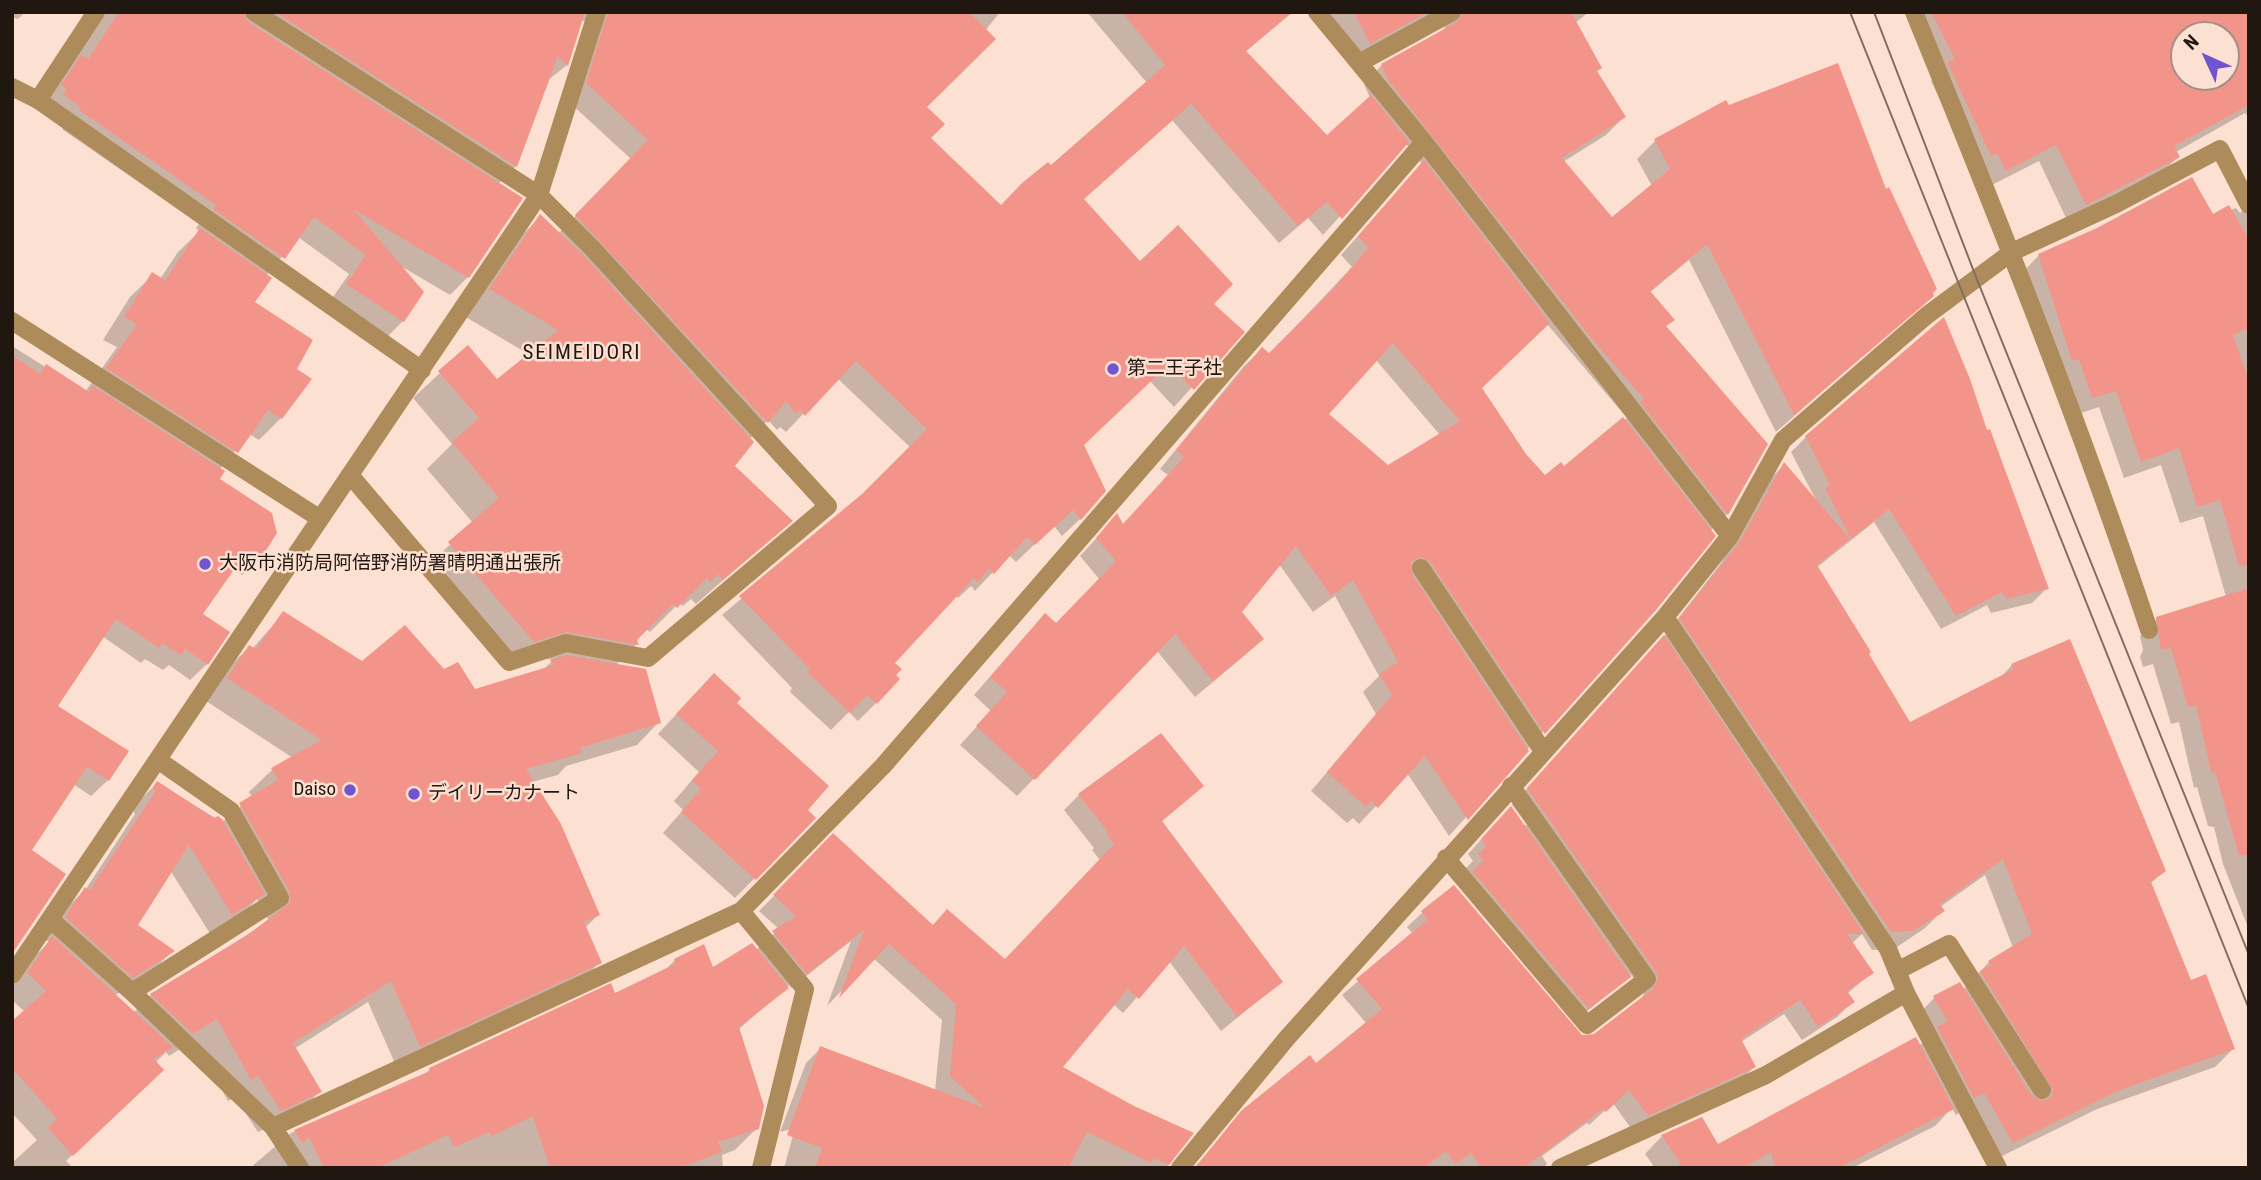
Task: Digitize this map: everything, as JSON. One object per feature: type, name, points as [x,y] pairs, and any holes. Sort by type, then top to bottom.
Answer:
[{"type":"street","points":[[38,100],[96,12]]},
{"type":"street","points":[[254,12],[539,195],[592,248],[828,506],[648,658],[566,643],[509,662],[350,475]]},
{"type":"street","points":[[12,975],[539,195],[597,12]]},
{"type":"street","points":[[1317,12],[1424,142],[1730,536]]},
{"type":"street","points":[[1359,62],[1452,12]]},
{"type":"street","points":[[1914,12],[2012,252],[2102,489],[2149,630]]},
{"type":"street","points":[[12,87],[38,100],[422,370]]},
{"type":"street","points":[[273,1127],[741,911],[883,766],[1424,142]]},
{"type":"street","points":[[1181,1168],[1287,1038],[1665,617],[1730,536],[1783,440],[1926,316],[2012,252],[2116,204],[2220,149],[2249,205]]},
{"type":"street","points":[[12,321],[320,518]]},
{"type":"street","points":[[1421,568],[1543,751]]},
{"type":"street","points":[[1665,617],[1888,949],[1906,993],[1998,1168]]},
{"type":"street","points":[[132,992],[280,898],[231,811],[158,760]]},
{"type":"street","points":[[1446,858],[1587,1025],[1647,979],[1511,786]]},
{"type":"street","points":[[741,911],[805,989],[761,1168]]},
{"type":"street","points":[[51,920],[132,992],[273,1127],[300,1168]]},
{"type":"street","points":[[1897,971],[1949,944],[2042,1090]]},
{"type":"street","points":[[1560,1168],[1766,1075],[1906,993]]},
{"type":"building","points":[[119,12],[243,12],[248,22],[523,198],[469,278],[353,209],[424,292],[404,322],[346,284],[366,255],[314,217],[285,259],[213,209],[216,205],[79,110],[81,107],[63,95],[67,89],[61,85],[81,55],[88,59]]},
{"type":"building","points":[[275,12],[585,12],[568,66],[558,56],[517,167]]},
{"type":"building","points":[[608,12],[969,12],[996,39],[927,107],[945,124],[931,138],[1001,205],[1022,183],[1048,162],[1051,165],[1165,65],[1122,12],[1292,12],[1246,51],[1327,135],[1371,95],[1409,142],[1342,219],[1327,202],[1298,226],[1191,104],[1084,199],[1140,261],[1178,225],[1233,284],[1214,304],[1245,332],[1194,390],[1169,364],[1084,445],[1106,491],[1081,520],[1073,510],[1035,545],[1027,537],[994,574],[989,569],[978,582],[974,578],[895,663],[902,669],[896,675],[900,679],[877,704],[867,695],[850,713],[807,672],[810,669],[739,596],[862,494],[927,429],[856,361],[805,416],[800,410],[796,414],[786,401],[768,423],[575,215],[648,140],[586,83]]},
{"type":"building","points":[[1354,12],[1428,12],[1370,44]]},
{"type":"building","points":[[1463,12],[1571,12],[1602,68],[1597,71],[1626,117],[1562,158],[1612,217],[1670,169],[1654,139],[1726,100],[1729,105],[1838,63],[1886,189],[1889,187],[1937,289],[1933,293],[1934,296],[1794,415],[1707,244],[1650,291],[1675,320],[1666,326],[1768,444],[1728,515],[1640,402],[1644,399],[1592,339],[1388,80],[1381,64],[1457,22]]},
{"type":"building","points":[[1931,12],[2249,12],[2249,105],[2174,146],[2180,157],[2086,205],[2056,145],[2006,171],[1997,153],[1991,156],[1947,62],[1955,59]]},
{"type":"building","points":[[1424,160],[1550,323],[1482,388],[1526,454],[1545,475],[1561,462],[1564,466],[1623,417],[1716,536],[1656,610],[1545,734],[1430,562],[1421,557],[1411,562],[1412,574],[1529,751],[1468,820],[1425,756],[1378,808],[1371,801],[1366,807],[1327,772],[1392,695],[1379,674],[1398,662],[1353,580],[1331,596],[1296,546],[1242,612],[1264,639],[1213,681],[1175,634],[1035,780],[976,726],[1007,692],[990,677],[1045,613],[1056,623],[1116,561],[1096,538],[1117,513],[1123,524],[1184,457],[1176,450],[1262,347],[1269,353],[1335,287],[1368,248],[1358,236]],"holes":[[[1393,343],[1460,421],[1388,465],[1329,414]]]},
{"type":"building","points":[[2192,177],[2213,214],[2229,205],[2249,240],[2249,328],[2233,335],[2249,382],[2249,565],[2239,566],[2220,500],[2197,507],[2179,448],[2141,462],[2116,391],[2092,398],[2079,359],[2072,361],[2038,254],[2097,228]]},
{"type":"building","points":[[540,214],[584,256],[754,442],[735,466],[793,521],[723,580],[718,574],[710,582],[707,578],[677,608],[673,604],[637,640],[639,645],[567,632],[534,642],[448,542],[499,498],[452,442],[479,418],[438,371],[468,345],[497,379],[558,330],[489,289]]},
{"type":"building","points":[[200,228],[272,278],[255,302],[313,340],[297,369],[312,379],[282,419],[268,410],[238,453],[106,368],[137,324],[124,317],[152,272],[165,280]]},
{"type":"building","points":[[1944,317],[1970,379],[1987,430],[1990,429],[2049,589],[2006,599],[2002,592],[1956,616],[1889,509],[1851,539],[1825,488],[1830,485],[1805,436]]},
{"type":"building","points":[[12,355],[40,374],[46,364],[89,392],[93,386],[225,471],[220,479],[272,513],[277,533],[260,560],[247,551],[203,614],[230,632],[208,665],[185,649],[181,655],[162,643],[159,648],[116,619],[58,706],[129,751],[109,781],[87,767],[32,850],[66,874],[12,954]]},
{"type":"building","points":[[1784,462],[1850,539],[1817,565],[1871,652],[1869,654],[1910,722],[2014,669],[2011,664],[2070,639],[2166,871],[2151,882],[2191,980],[2206,974],[2235,1049],[2117,1091],[2013,1143],[1984,1093],[1974,1098],[1937,1027],[1947,1021],[1933,996],[1960,982],[2032,1096],[2043,1101],[2052,1096],[2053,1090],[1980,971],[1991,965],[1988,961],[2032,934],[2003,859],[1940,904],[1945,911],[1913,931],[1891,932],[1679,618],[1739,543]]},
{"type":"building","points":[[2249,588],[2249,854],[2239,856],[2215,771],[2211,772],[2196,705],[2188,707],[2171,648],[2161,650],[2156,617]]},
{"type":"building","points":[[283,611],[362,661],[405,625],[444,669],[458,662],[475,689],[554,665],[550,660],[567,655],[646,669],[661,723],[580,748],[582,753],[526,769],[561,824],[600,915],[584,922],[602,963],[420,1047],[391,981],[293,1043],[322,1092],[281,1111],[258,1076],[251,1080],[217,1019],[193,1034],[150,994],[246,936],[290,903],[290,892],[239,803],[278,780],[271,768],[321,740],[227,678],[249,645],[256,649]]},
{"type":"building","points":[[1664,635],[1864,934],[1847,934],[1874,973],[1847,991],[1855,1002],[1818,1027],[1800,1000],[1741,1039],[1756,1067],[1648,1116],[1629,1090],[1606,1112],[1603,1109],[1523,1168],[1482,1168],[1471,1153],[1455,1164],[1446,1151],[1424,1168],[1195,1168],[1241,1111],[1310,1055],[1316,1063],[1382,1009],[1356,979],[1428,919],[1421,911],[1454,885],[1582,1035],[1594,1034],[1654,988],[1658,978],[1656,972],[1527,788]]},
{"type":"building","points":[[714,673],[741,698],[737,703],[829,786],[808,810],[816,818],[756,880],[681,812],[701,789],[692,780],[718,751],[676,714]]},
{"type":"building","points":[[1161,733],[1204,786],[1162,821],[1283,982],[1237,1017],[1184,946],[1139,999],[1128,989],[1063,1067],[1134,1106],[1194,1133],[1169,1165],[1154,1158],[1151,1163],[1087,1132],[1068,1168],[815,1168],[822,1148],[787,1135],[820,1046],[985,1108],[950,1076],[956,1004],[889,944],[839,998],[864,930],[807,974],[772,931],[796,916],[773,895],[833,833],[933,925],[947,909],[1005,959],[1114,844],[1106,833],[1108,832],[1078,794]]},
{"type":"building","points":[[157,781],[214,818],[218,816],[222,819],[265,894],[232,915],[189,845],[138,925],[175,951],[133,978],[65,917],[85,887],[90,890],[155,792],[153,787]]},
{"type":"building","points":[[1511,806],[1631,977],[1589,1009],[1472,871],[1483,861],[1478,854],[1486,847],[1481,839]]},
{"type":"building","points":[[52,936],[173,1047],[154,1059],[164,1070],[73,1156],[48,1128],[57,1119],[12,1068],[12,1021],[46,991],[27,973]]},
{"type":"building","points":[[752,943],[789,988],[739,1027],[764,1106],[759,1129],[718,1142],[722,1152],[679,1168],[550,1168],[533,1116],[492,1136],[490,1132],[454,1147],[448,1135],[377,1168],[324,1168],[309,1137],[302,1143],[294,1130],[430,1071],[429,1068],[611,983],[615,993],[675,964],[674,959],[704,944],[713,967]]},
{"type":"building","points":[[1916,1037],[1954,1109],[1839,1168],[1775,1168],[1771,1152],[1743,1168],[1673,1168],[1681,1164],[1661,1135],[1702,1117],[1718,1144]]},
{"type":"tram line","points":[[1850,12],[2249,1009]]},
{"type":"tram line","points":[[1874,12],[1976,277],[2249,955]]},
{"type":"place","name":"第二王子社","points":[[1113,369]]},
{"type":"place","name":"大阪市消防局阿倍野消防署晴明通出張所","points":[[205,564]]},
{"type":"place","name":"Daiso","points":[[350,790]]},
{"type":"place","name":"デイリーカナート","points":[[414,794]]},
{"type":"district","name":"SEIMEIDORI","points":[[582,354]]}]
